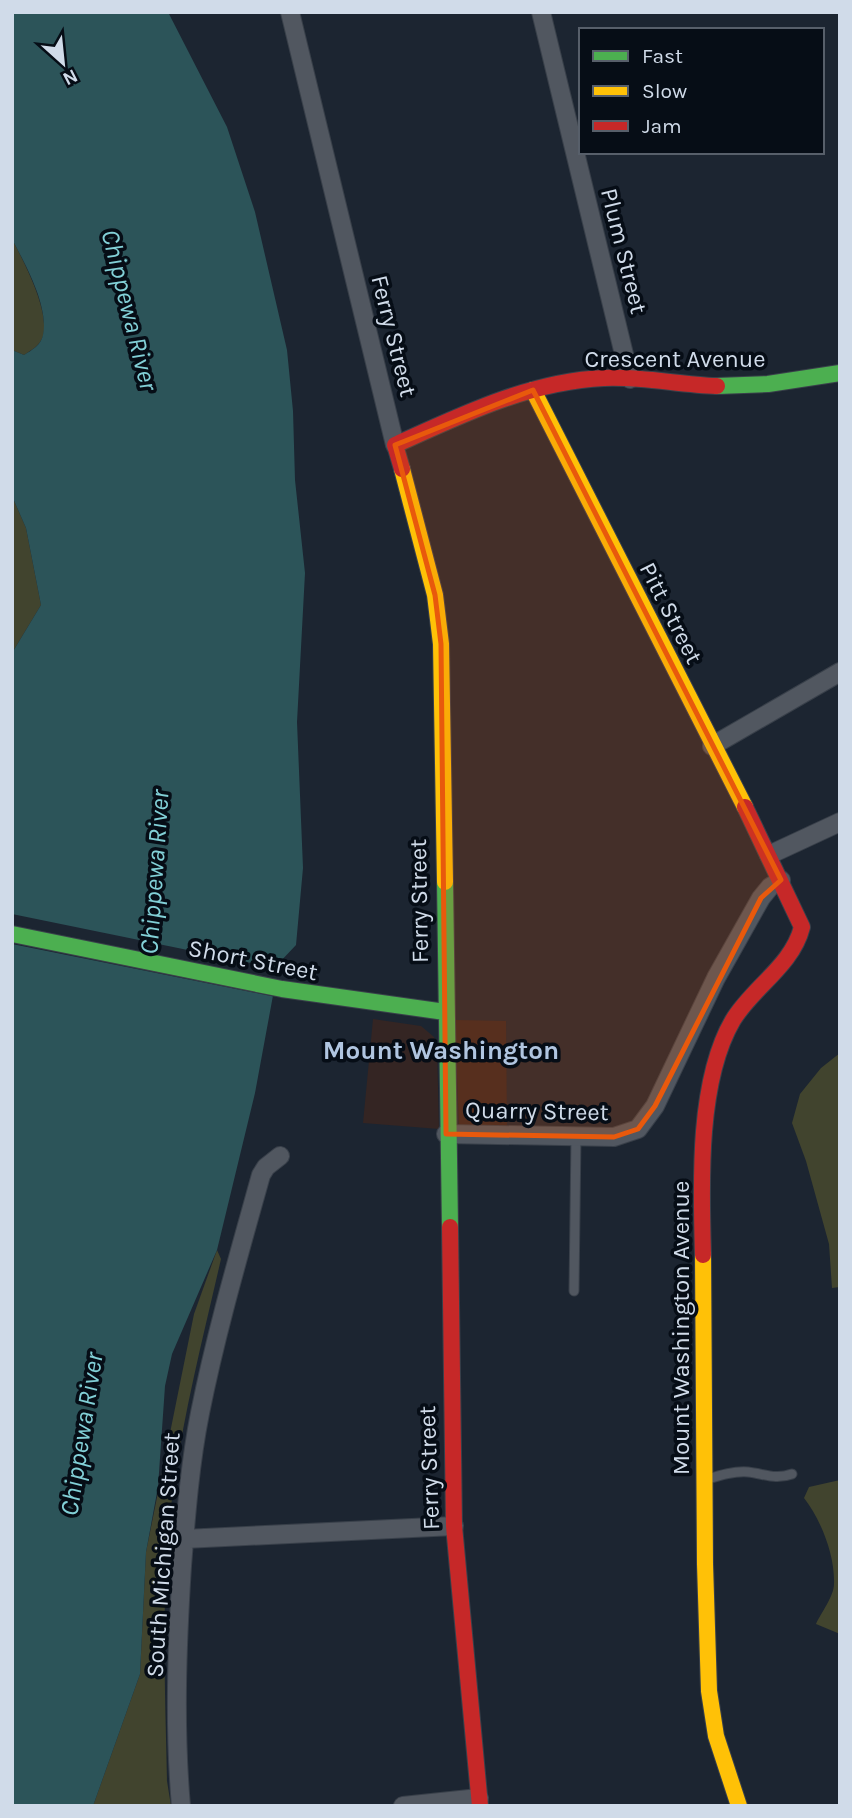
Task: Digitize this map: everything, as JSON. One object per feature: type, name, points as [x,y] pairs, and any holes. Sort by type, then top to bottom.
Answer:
[{"type":"street","name":"Ferry Street","points":[[290,12],[395,445],[435,595],[441,643],[446,1135],[454,1526],[479,1802]]},
{"type":"street","name":"Plum Street","points":[[541,12],[630,379]]},
{"type":"street","name":"Crescent Avenue","points":[[395,445],[492,402],[571,381],[630,379],[748,386],[840,373]]},
{"type":"street","name":"Pitt Street","points":[[533,390],[769,856]]},
{"type":"street","points":[[712,746],[840,673]]},
{"type":"street","points":[[769,856],[840,822]]},
{"type":"street","name":"Mount Washington Avenue","points":[[739,1806],[716,1736],[709,1691],[703,1218],[706,1133],[715,1059],[749,997],[789,957],[800,938],[801,920],[769,856]]},
{"type":"street","name":"Quarry Street","points":[[446,1135],[614,1137],[626,1135],[642,1124],[655,1106],[723,967],[765,891],[781,880]]},
{"type":"street","name":"Short Street","points":[[12,934],[304,994],[370,1005],[445,1012]]},
{"type":"street","name":"South Michigan Street","points":[[181,1806],[177,1635],[184,1539],[199,1415],[213,1352],[261,1175],[280,1156]]},
{"type":"street","points":[[184,1539],[454,1526]]},
{"type":"street","points":[[403,1806],[479,1802]]},
{"type":"lane","points":[[574,1290],[576,1136]]},
{"type":"lane","points":[[706,1479],[731,1472],[748,1472],[780,1479],[792,1474]]},
{"type":"highlighted area","points":[[533,390],[781,880],[761,898],[655,1106],[638,1129],[614,1137],[446,1134],[441,644],[435,595],[395,445]]},
{"type":"shaded area","points":[[12,239],[35,287],[43,314],[43,336],[35,347],[24,355],[12,350]]},
{"type":"shaded area","points":[[12,496],[26,528],[41,605],[12,653]]},
{"type":"shaded area","points":[[373,1019],[421,1026],[434,1037],[437,1043],[439,1129],[363,1123]]},
{"type":"shaded area","points":[[455,1020],[506,1021],[507,1131],[459,1129]]},
{"type":"shaded area","points":[[840,1053],[840,1287],[832,1288],[829,1244],[806,1161],[792,1123],[800,1094],[821,1068]]},
{"type":"shaded area","points":[[217,1250],[221,1259],[184,1427],[170,1520],[165,1595],[165,1669],[167,1781],[171,1806],[93,1806],[140,1674],[146,1552],[194,1314]]},
{"type":"shaded area","points":[[840,1480],[840,1634],[816,1624],[832,1594],[834,1573],[826,1538],[804,1498],[809,1487]]},
{"type":"water","name":"Chippewa River","points":[[12,12],[168,12],[227,127],[255,212],[287,350],[293,411],[295,480],[305,573],[297,722],[303,868],[296,945],[279,963],[255,1093],[217,1250],[172,1354],[165,1386],[158,1487],[146,1552],[140,1674],[93,1806],[12,1806],[12,653],[41,605],[26,528],[12,496],[12,350],[24,355],[36,347],[42,339],[44,324],[35,286],[12,239]]},
{"type":"pier","points":[[12,914],[281,969],[276,997],[12,944]]},
{"type":"traffic: fast","points":[[717,386],[768,384],[840,373]]},
{"type":"traffic: fast","points":[[445,882],[450,1227]]},
{"type":"traffic: fast","points":[[12,934],[282,989],[445,1012]]},
{"type":"traffic: slow","points":[[533,390],[745,807]]},
{"type":"traffic: slow","points":[[402,469],[435,595],[441,644],[445,882]]},
{"type":"traffic: slow","points":[[703,1255],[705,1564],[709,1691],[716,1736],[739,1806]]},
{"type":"traffic: jam","points":[[402,469],[395,445],[445,422],[523,393],[604,378],[717,386]]},
{"type":"traffic: jam","points":[[703,1255],[704,1134],[707,1103],[721,1045],[741,1008],[790,953],[802,927],[745,807]]},
{"type":"traffic: jam","points":[[450,1227],[454,1526],[480,1806]]},
{"type":"district","name":"Mount Washington","points":[[441,1050]]}]
